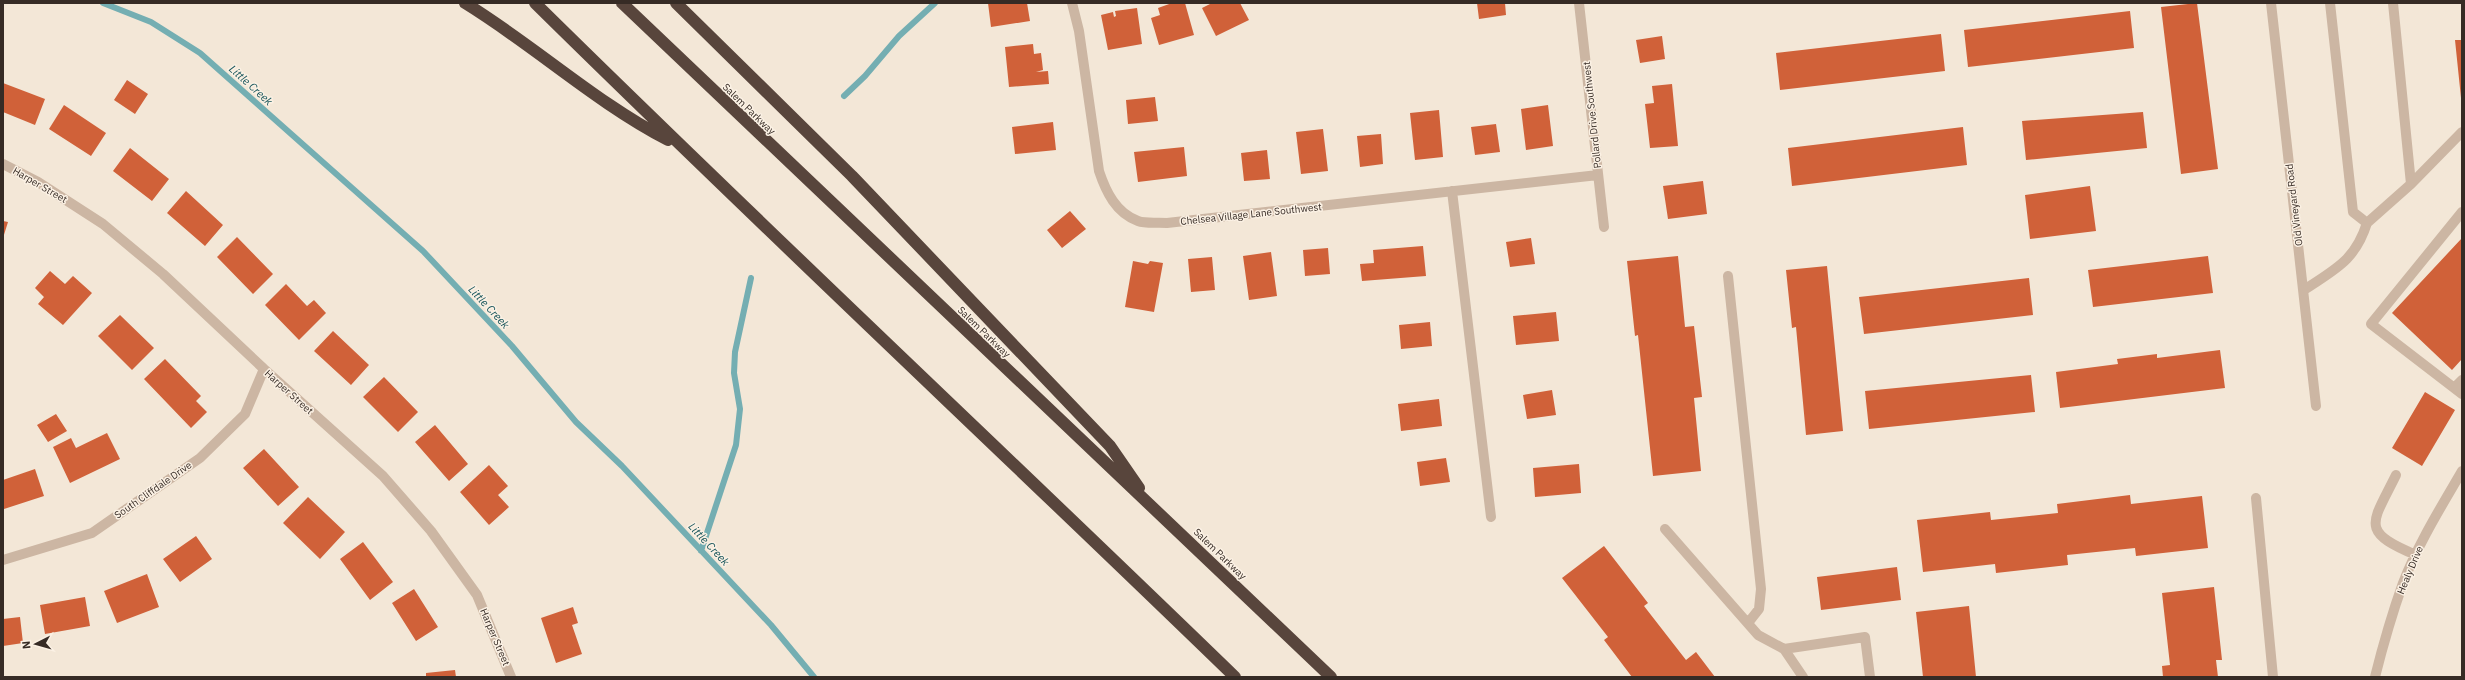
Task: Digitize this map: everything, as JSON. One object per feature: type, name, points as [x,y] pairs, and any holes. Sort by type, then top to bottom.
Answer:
[{"type":"highway","points":[[465,3],[520,39],[618,112],[680,147]]},
{"type":"highway","points":[[535,3],[680,147],[1031,479],[1236,677]]},
{"type":"highway","name":"Salem Parkway","points":[[622,3],[1091,451],[1150,504],[1331,677]]},
{"type":"highway","points":[[676,3],[852,176],[1110,446],[1150,504]]},
{"type":"street","name":"Chelsea Village Lane Southwest","points":[[1072,3],[1079,31],[1094,140],[1101,178],[1106,192],[1118,208],[1139,221],[1167,223],[1598,175]]},
{"type":"street","name":"Pollard Drive Southwest","points":[[1579,3],[1604,227]]},
{"type":"street","name":"Old Vineyard Road","points":[[2271,3],[2316,406]]},
{"type":"street","points":[[2330,3],[2353,212],[2367,223]]},
{"type":"street","points":[[2393,3],[2411,184]]},
{"type":"street","points":[[2304,290],[2346,261],[2361,243],[2367,223],[2411,184],[2462,132]]},
{"type":"street","name":"Harper Street","points":[[3,164],[38,182],[103,224],[163,274],[264,369],[383,476],[431,531],[477,595],[511,677]]},
{"type":"street","points":[[1452,191],[1491,517]]},
{"type":"street","points":[[2462,212],[2371,324],[2458,391],[2462,380]]},
{"type":"street","points":[[1728,276],[1761,589],[1759,608],[1748,623]]},
{"type":"street","name":"South Cliffdale Drive","points":[[3,560],[92,533],[200,458],[245,414],[264,369]]},
{"type":"street","name":"Healy Drive","points":[[2375,677],[2388,627],[2404,581],[2416,555],[2462,471]]},
{"type":"street","points":[[2396,475],[2377,514],[2375,524],[2382,538],[2416,555]]},
{"type":"street","points":[[2256,498],[2273,677]]},
{"type":"street","points":[[1665,529],[1758,635],[1784,649],[1803,677]]},
{"type":"street","points":[[1784,649],[1865,637],[1870,677]]},
{"type":"building","points":[[988,3],[1027,3],[1030,21],[991,27]]},
{"type":"building","points":[[1172,3],[1185,3],[1194,35],[1159,45],[1151,18],[1160,15],[1158,8]]},
{"type":"building","points":[[1212,3],[1240,3],[1249,20],[1216,36],[1202,8]]},
{"type":"building","points":[[1477,3],[1505,3],[1506,15],[1479,19]]},
{"type":"building","points":[[2197,3],[2218,169],[2181,174],[2161,7]]},
{"type":"building","points":[[1137,8],[1142,44],[1108,50],[1101,15],[1113,12],[1114,17],[1116,16],[1115,11]]},
{"type":"building","points":[[2130,11],[2134,48],[1968,67],[1964,30]]},
{"type":"building","points":[[1941,34],[1945,71],[1780,90],[1776,53]]},
{"type":"building","points":[[1662,36],[1665,59],[1640,63],[1636,40]]},
{"type":"building","points":[[2455,40],[2462,40],[2462,98],[2461,98]]},
{"type":"building","points":[[1033,44],[1034,54],[1041,53],[1043,70],[1036,72],[1048,71],[1049,84],[1009,87],[1005,47]]},
{"type":"building","points":[[127,80],[148,94],[135,114],[114,100]]},
{"type":"building","points":[[3,83],[45,99],[35,125],[3,112]]},
{"type":"building","points":[[1672,84],[1678,146],[1650,148],[1645,104],[1654,103],[1652,86]]},
{"type":"building","points":[[1155,97],[1158,121],[1128,124],[1126,100]]},
{"type":"building","points":[[64,105],[106,133],[91,156],[49,129]]},
{"type":"building","points":[[1548,105],[1553,146],[1526,150],[1521,109]]},
{"type":"building","points":[[1439,110],[1443,157],[1415,160],[1410,113]]},
{"type":"building","points":[[2143,112],[2147,148],[2026,160],[2022,121]]},
{"type":"building","points":[[1053,122],[1056,150],[1015,154],[1012,127]]},
{"type":"building","points":[[1496,124],[1500,152],[1475,155],[1471,127]]},
{"type":"building","points":[[1963,127],[1967,165],[1792,186],[1788,148]]},
{"type":"building","points":[[1323,129],[1328,171],[1301,174],[1296,132]]},
{"type":"building","points":[[1381,134],[1383,164],[1360,167],[1357,136]]},
{"type":"building","points":[[1184,147],[1187,176],[1138,182],[1134,152]]},
{"type":"building","points":[[130,148],[169,179],[152,201],[113,171]]},
{"type":"building","points":[[1267,150],[1270,179],[1244,181],[1241,153]]},
{"type":"building","points":[[1703,181],[1707,214],[1668,219],[1663,186]]},
{"type":"building","points":[[2090,186],[2096,231],[2030,239],[2025,195]]},
{"type":"building","points":[[186,191],[223,225],[205,246],[167,213]]},
{"type":"building","points":[[1070,211],[1086,229],[1062,248],[1047,230]]},
{"type":"building","points":[[3,221],[8,222],[3,238]]},
{"type":"building","points":[[237,237],[273,274],[253,294],[217,257]]},
{"type":"building","points":[[1531,238],[1535,264],[1510,267],[1506,242]]},
{"type":"building","points":[[2462,238],[2462,359],[2452,370],[2392,313]]},
{"type":"building","points":[[1423,246],[1426,276],[1362,281],[1360,264],[1374,263],[1373,250]]},
{"type":"building","points":[[1328,248],[1330,274],[1305,276],[1303,250]]},
{"type":"building","points":[[1271,252],[1277,296],[1249,300],[1243,256]]},
{"type":"building","points":[[1678,256],[1685,327],[1694,326],[1702,397],[1694,398],[1701,471],[1653,476],[1638,335],[1635,336],[1627,261]]},
{"type":"building","points":[[2208,256],[2213,293],[2093,307],[2088,270]]},
{"type":"building","points":[[1212,257],[1215,290],[1191,292],[1188,259]]},
{"type":"building","points":[[1133,261],[1148,264],[1150,261],[1163,263],[1154,312],[1125,307]]},
{"type":"building","points":[[1827,266],[1843,431],[1806,435],[1796,327],[1792,328],[1786,270]]},
{"type":"building","points":[[50,271],[65,284],[73,276],[92,293],[63,325],[38,304],[44,297],[35,288]]},
{"type":"building","points":[[2029,278],[2033,315],[1864,334],[1859,297]]},
{"type":"building","points":[[286,284],[307,306],[314,300],[326,313],[299,340],[265,305]]},
{"type":"building","points":[[1556,312],[1559,341],[1516,345],[1513,316]]},
{"type":"building","points":[[120,315],[154,348],[132,370],[98,336]]},
{"type":"building","points":[[1430,322],[1432,346],[1401,349],[1399,325]]},
{"type":"building","points":[[333,331],[369,365],[351,385],[314,351]]},
{"type":"building","points":[[2220,350],[2225,388],[2060,408],[2056,372],[2118,364],[2117,359],[2157,354],[2157,358]]},
{"type":"building","points":[[165,359],[201,396],[196,401],[207,412],[191,428],[144,379]]},
{"type":"building","points":[[2031,375],[2035,412],[1869,429],[1865,391]]},
{"type":"building","points":[[384,377],[418,412],[398,432],[363,397]]},
{"type":"building","points":[[1552,390],[1556,415],[1527,419],[1523,395]]},
{"type":"building","points":[[2425,392],[2455,410],[2422,466],[2392,448]]},
{"type":"building","points":[[1439,399],[1442,426],[1401,431],[1398,404]]},
{"type":"building","points":[[56,414],[67,431],[48,442],[37,425]]},
{"type":"building","points":[[435,425],[468,464],[449,481],[415,442]]},
{"type":"building","points":[[107,433],[120,459],[70,483],[53,447],[71,438],[76,448]]},
{"type":"building","points":[[264,449],[299,487],[278,506],[243,468]]},
{"type":"building","points":[[1446,458],[1450,482],[1420,486],[1417,462]]},
{"type":"building","points":[[1579,464],[1581,493],[1535,497],[1533,468]]},
{"type":"building","points":[[489,465],[508,486],[498,495],[509,507],[489,525],[460,492]]},
{"type":"building","points":[[35,469],[44,496],[4,509],[3,480]]},
{"type":"building","points":[[2130,495],[2131,504],[2202,496],[2208,548],[2136,556],[2135,548],[2067,555],[2068,565],[1996,573],[1995,564],[1923,572],[1917,520],[1990,512],[1991,520],[2058,513],[2057,504]]},
{"type":"building","points":[[308,497],[345,532],[320,559],[283,523]]},
{"type":"building","points":[[196,536],[212,559],[180,582],[163,559]]},
{"type":"building","points":[[363,542],[393,582],[370,600],[340,559]]},
{"type":"building","points":[[1604,546],[1648,603],[1644,606],[1686,660],[1696,652],[1715,677],[1632,677],[1604,640],[1608,637],[1562,578]]},
{"type":"building","points":[[1897,567],[1901,600],[1821,610],[1817,577]]},
{"type":"building","points":[[147,574],[159,607],[117,623],[104,591]]},
{"type":"building","points":[[2214,587],[2222,660],[2216,660],[2218,677],[2163,677],[2162,666],[2170,665],[2162,593]]},
{"type":"building","points":[[414,589],[438,627],[416,641],[392,603]]},
{"type":"building","points":[[85,597],[90,626],[45,634],[40,605]]},
{"type":"building","points":[[1969,606],[1976,677],[1923,677],[1916,612]]},
{"type":"building","points":[[573,607],[578,623],[572,625],[582,654],[556,663],[541,618]]},
{"type":"building","points":[[20,617],[23,643],[3,646],[3,619]]},
{"type":"building","points":[[455,670],[456,677],[426,677],[426,673]]},
{"type":"waterway","name":"Little Creek","points":[[103,3],[151,22],[200,53],[423,251],[512,346],[576,422],[622,466],[771,625],[814,677]]},
{"type":"waterway","points":[[844,96],[865,76],[899,36],[935,3]]},
{"type":"waterway","points":[[701,551],[736,445],[740,409],[734,373],[735,352],[751,278]]}]
